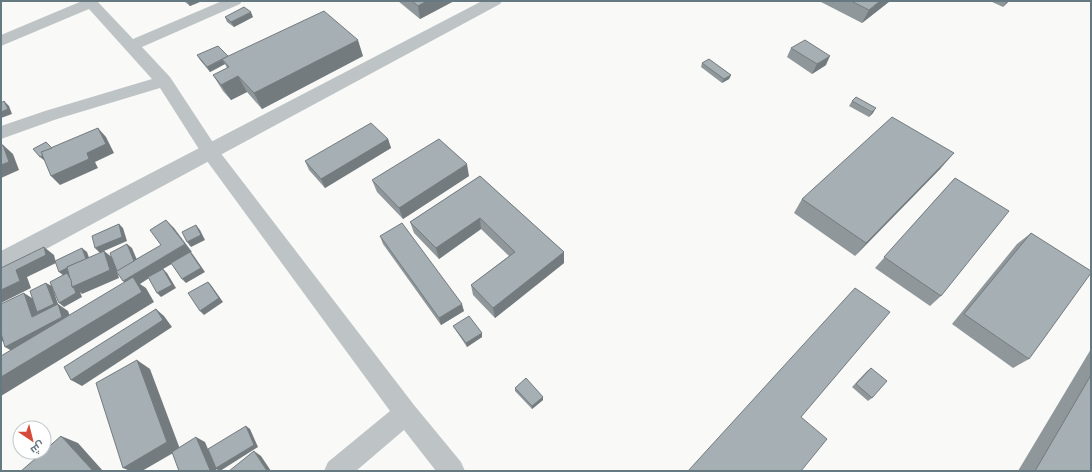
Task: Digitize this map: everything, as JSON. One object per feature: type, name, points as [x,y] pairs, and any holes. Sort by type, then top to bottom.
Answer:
[{"type":"street","points":[[131,46],[235,1]]},
{"type":"street","points":[[1,262],[494,1]]},
{"type":"street","points":[[1,41],[90,2],[164,82],[210,152],[406,413],[452,471]]},
{"type":"street","points":[[1,133],[51,115],[164,82]]},
{"type":"street","points":[[337,471],[406,413]]},
{"type":"building","points":[[412,1],[427,1],[418,6]]},
{"type":"building","points":[[851,1],[880,1],[869,10]]},
{"type":"building","points":[[244,7],[251,12],[231,22],[225,17]]},
{"type":"building","points":[[324,11],[358,40],[254,93],[238,76],[221,85],[213,75],[229,67],[222,59]]},
{"type":"building","points":[[805,40],[830,56],[817,64],[791,48]]},
{"type":"building","points":[[218,46],[228,56],[207,67],[197,55]]},
{"type":"building","points":[[709,59],[731,75],[724,79],[702,63]]},
{"type":"building","points":[[856,97],[876,108],[872,112],[852,101]]},
{"type":"building","points":[[4,101],[8,109],[1,112],[1,103]]},
{"type":"building","points":[[892,117],[954,153],[866,243],[802,199]]},
{"type":"building","points":[[371,123],[388,139],[321,179],[305,161]]},
{"type":"building","points":[[98,128],[106,144],[87,153],[89,159],[51,176],[41,152]]},
{"type":"building","points":[[439,139],[467,164],[399,208],[372,180]]},
{"type":"building","points":[[46,142],[52,148],[41,152],[43,155],[40,157],[33,149]]},
{"type":"building","points":[[1,145],[3,145],[9,162],[1,165]]},
{"type":"building","points":[[480,176],[564,252],[493,308],[471,285],[515,252],[480,218],[436,248],[410,222]]},
{"type":"building","points":[[955,178],[1009,211],[941,296],[884,257]]},
{"type":"building","points":[[166,220],[185,244],[123,281],[116,271],[161,245],[150,230]]},
{"type":"building","points":[[402,223],[462,304],[439,318],[380,236]]},
{"type":"building","points":[[119,224],[122,237],[95,248],[92,236]]},
{"type":"building","points":[[196,225],[201,235],[187,242],[182,232]]},
{"type":"building","points":[[1031,233],[1091,271],[1091,273],[1029,359],[964,314]]},
{"type":"building","points":[[127,244],[134,261],[117,271],[110,253]]},
{"type":"building","points":[[44,247],[46,255],[16,270],[20,281],[1,290],[1,268]]},
{"type":"building","points":[[82,248],[86,259],[59,272],[55,261]]},
{"type":"building","points":[[104,251],[110,270],[72,287],[67,267]]},
{"type":"building","points":[[190,252],[201,268],[182,279],[171,263]]},
{"type":"building","points":[[163,269],[172,285],[157,293],[148,277]]},
{"type":"building","points":[[67,273],[76,293],[59,303],[50,282]]},
{"type":"building","points":[[133,277],[142,292],[1,377],[1,356]]},
{"type":"building","points":[[208,282],[219,298],[200,311],[188,293]]},
{"type":"building","points":[[46,283],[54,304],[37,312],[30,291]]},
{"type":"building","points":[[855,288],[890,312],[801,417],[827,439],[801,471],[688,471]]},
{"type":"building","points":[[24,293],[32,317],[58,304],[62,317],[5,347],[1,333],[1,304]]},
{"type":"building","points":[[156,309],[163,320],[71,380],[64,367]]},
{"type":"building","points":[[469,316],[482,333],[466,343],[453,326]]},
{"type":"building","points":[[137,360],[167,442],[123,468],[96,383]]},
{"type":"building","points":[[871,368],[887,381],[872,398],[856,384]]},
{"type":"building","points":[[1091,375],[1091,471],[1035,471]]},
{"type":"building","points":[[526,378],[543,397],[532,406],[515,388]]},
{"type":"building","points":[[246,426],[254,445],[216,468],[208,449]]},
{"type":"building","points":[[61,436],[93,471],[21,471],[34,460],[52,460],[52,444]]},
{"type":"building","points":[[196,437],[210,470],[179,471],[172,452]]},
{"type":"building","points":[[254,451],[267,471],[229,471]]}]
